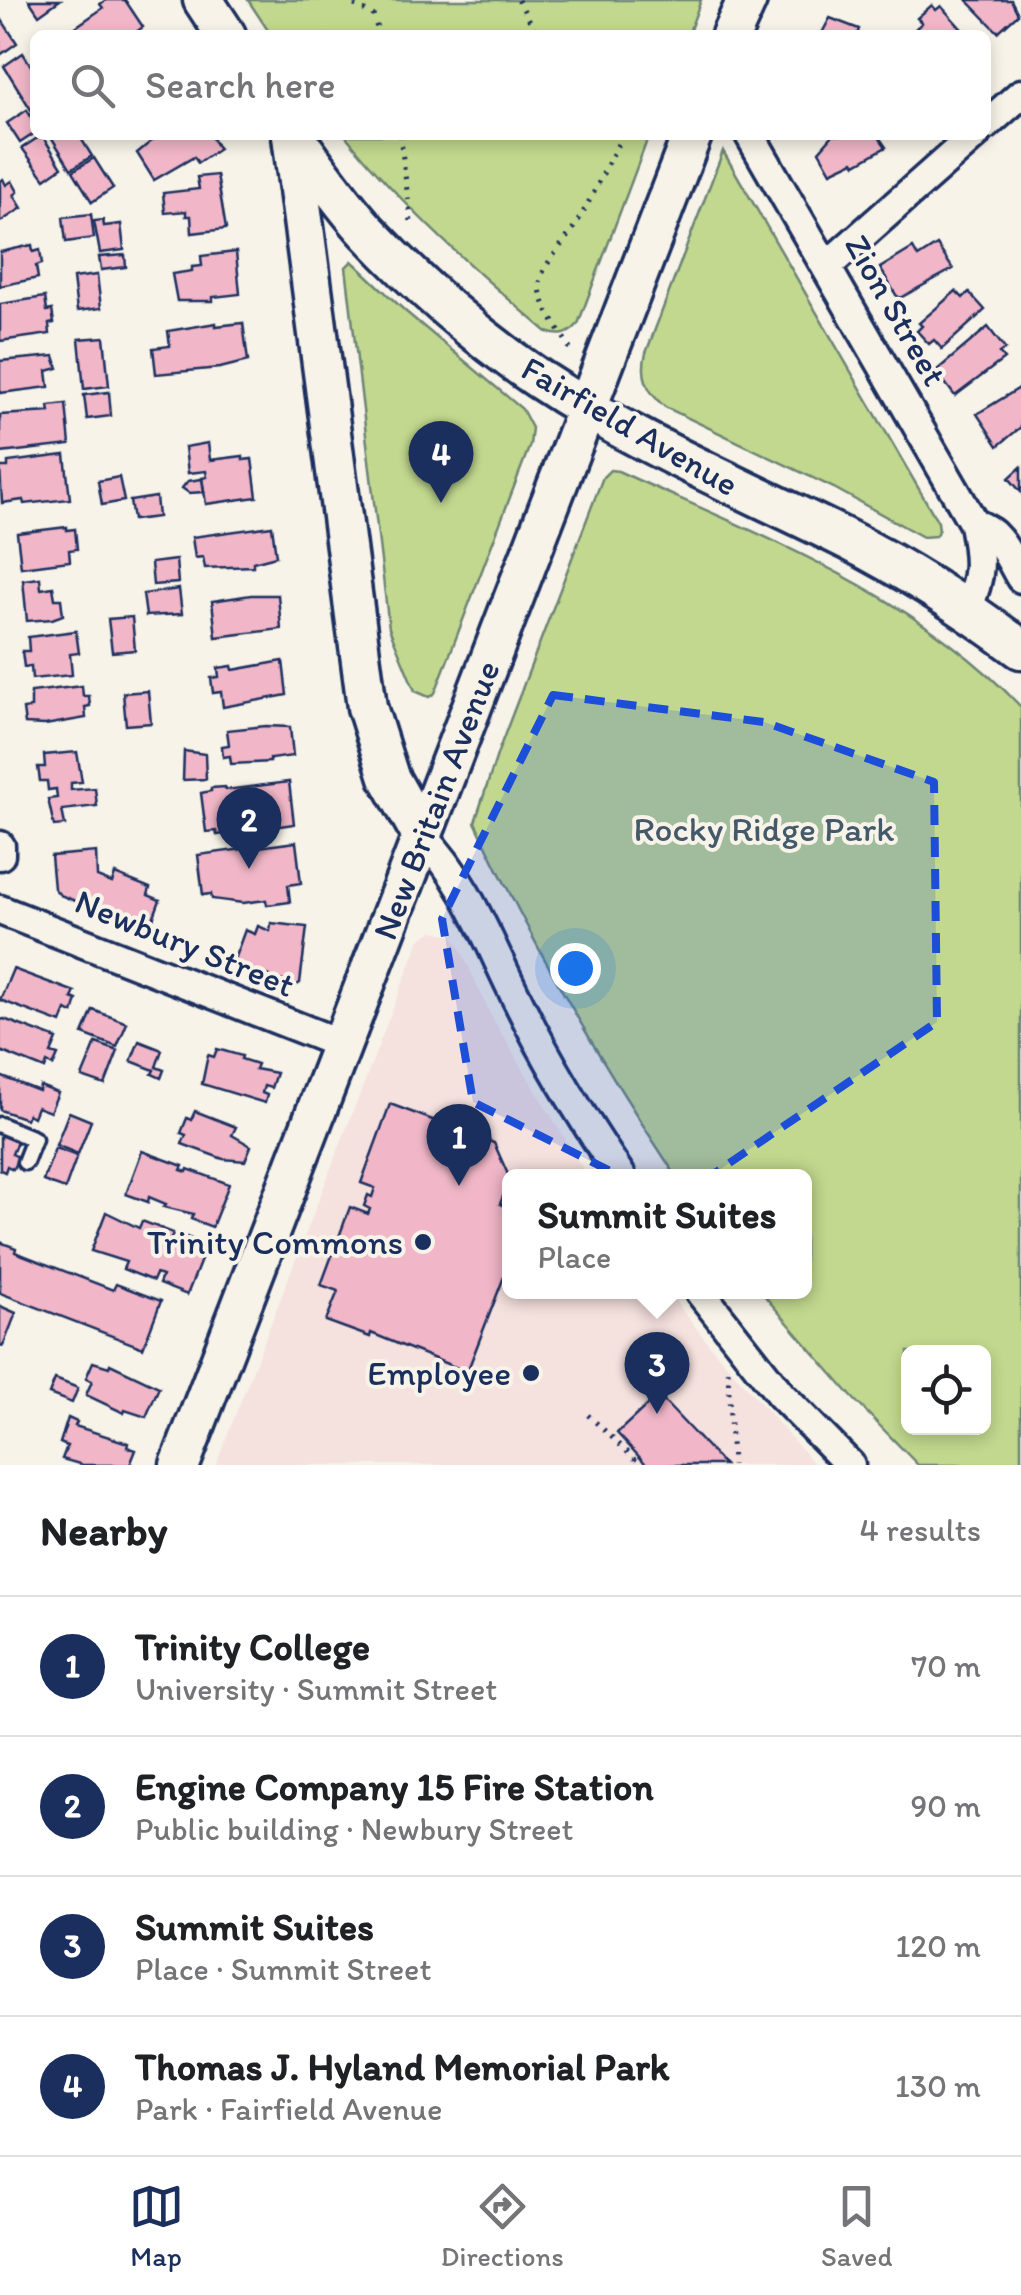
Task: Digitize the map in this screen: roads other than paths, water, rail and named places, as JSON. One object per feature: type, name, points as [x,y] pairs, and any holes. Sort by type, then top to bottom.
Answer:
[{"type":"main road","points":[[203,0],[223,30]]},
{"type":"main road","points":[[733,30],[746,0]]},
{"type":"main road","name":"Fairfield Avenue","points":[[293,140],[367,707],[389,777],[422,836]]},
{"type":"main road","name":"Fairfield Avenue","points":[[296,140],[366,229],[497,348],[539,379],[678,460],[848,540],[967,610],[1021,649]]},
{"type":"main road","name":"New Britain Avenue","points":[[180,1465],[690,140]]},
{"type":"street","points":[[991,121],[1021,94]]},
{"type":"street","name":"Zion Street","points":[[753,140],[974,524],[981,562],[978,584],[967,610]]},
{"type":"street","points":[[827,266],[969,140]]},
{"type":"street","name":"Zion Street","points":[[974,524],[996,536],[1021,578]]},
{"type":"street","points":[[422,836],[437,851],[474,910],[543,1051],[618,1169]]},
{"type":"street","points":[[0,846],[0,855]]},
{"type":"street","name":"Newbury Street","points":[[0,910],[342,1046]]},
{"type":"street","points":[[705,1299],[780,1395],[850,1465]]},
{"type":"lane","points":[[0,1125],[34,1139],[25,1162]]},
{"type":"place","name":"Thomas J. Hyland Memorial Park","points":[[441,503]]},
{"type":"place","name":"Engine Company 15 Fire Station","points":[[249,869]]},
{"type":"place","name":"Trinity College","points":[[459,1186]]},
{"type":"place","name":"Trinity Commons","points":[[423,1242]]},
{"type":"place","name":"Employee","points":[[531,1373]]},
{"type":"place","name":"Summit Suites","points":[[657,1414]]},
{"type":"park label","name":"Rocky Ridge Park","points":[[764,829]]}]
